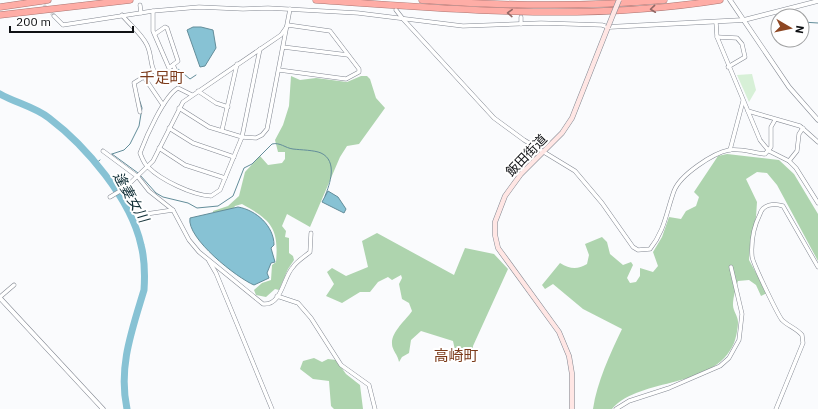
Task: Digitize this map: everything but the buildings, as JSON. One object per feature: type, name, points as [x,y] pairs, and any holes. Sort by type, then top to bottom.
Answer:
[{"type":"highway","points":[[0,7],[48,0]]},
{"type":"highway","points":[[0,15],[130,0]]},
{"type":"highway","points":[[316,0],[479,12],[557,13],[638,11],[720,0]]},
{"type":"highway","points":[[422,0],[551,5],[603,4],[664,0]]},
{"type":"main road","name":"飯田街道","points":[[572,409],[572,374],[565,344],[556,326],[498,248],[494,232],[496,218],[512,184],[562,133],[572,118],[619,0]]},
{"type":"street","points":[[730,0],[789,87],[818,120]]},
{"type":"street","points":[[54,16],[63,25],[122,15],[199,7],[290,9],[358,13],[463,26],[549,23],[602,25],[608,28],[744,20],[818,1]]},
{"type":"street","points":[[140,4],[141,13]]},
{"type":"street","points":[[179,108],[209,127],[222,130],[242,138],[256,138],[267,129],[290,9]]},
{"type":"street","points":[[396,10],[494,118],[543,152],[575,171],[602,203],[633,247],[642,250],[650,249],[660,236],[674,190],[680,180],[719,153],[730,150],[765,154],[771,147],[771,127],[775,120]]},
{"type":"street","points":[[154,11],[153,31],[169,68],[178,61],[166,28],[164,27],[155,34]]},
{"type":"street","points":[[122,15],[146,44],[153,71],[164,80],[176,69],[173,64]]},
{"type":"street","points":[[521,17],[521,24]]},
{"type":"street","points":[[716,22],[717,37],[760,140],[769,151],[789,161],[796,168],[818,203]]},
{"type":"street","points":[[110,197],[125,188],[153,161],[183,102],[281,35],[288,25]]},
{"type":"street","points":[[279,70],[346,79],[359,72],[330,31],[288,25]]},
{"type":"street","points":[[717,37],[734,36],[737,38],[745,52],[745,57],[728,66]]},
{"type":"street","points":[[283,47],[348,55]]},
{"type":"street","points":[[192,95],[178,88],[170,94],[163,105],[140,153],[146,167],[179,187],[211,196],[218,192],[242,138],[260,49]]},
{"type":"street","points":[[222,130],[237,64]]},
{"type":"street","points":[[140,112],[139,102],[133,86],[135,81],[153,71]]},
{"type":"street","points":[[144,77],[163,105]]},
{"type":"street","points":[[198,91],[216,103],[228,107]]},
{"type":"street","points":[[730,150],[743,101]]},
{"type":"street","points":[[748,111],[803,128],[818,142]]},
{"type":"street","points":[[169,128],[193,143],[234,157]]},
{"type":"street","points":[[789,161],[797,151],[799,134],[803,128]]},
{"type":"street","points":[[159,148],[185,165],[225,178]]},
{"type":"street","points":[[103,151],[138,177],[149,191],[174,210],[189,240],[209,260],[263,304],[269,303],[281,292],[292,267],[310,252],[311,233]]},
{"type":"street","points":[[776,409],[803,343],[802,334],[781,319],[752,258],[753,238],[761,210],[768,205],[776,204],[783,206],[818,267]]},
{"type":"street","points":[[139,215],[174,210]]},
{"type":"street","points":[[209,260],[216,273],[272,409]]},
{"type":"street","points":[[617,409],[628,401],[669,388],[720,366],[729,358],[739,340],[742,314],[731,267]]},
{"type":"street","points":[[14,285],[0,297],[103,409]]},
{"type":"street","points":[[277,296],[298,303],[312,318],[341,365],[369,385],[375,409]]},
{"type":"green space","points":[[752,74],[756,90],[749,102],[737,75]]},
{"type":"green space","points":[[291,76],[300,80],[316,78],[347,82],[361,76],[367,76],[370,79],[376,98],[385,108],[359,144],[347,146],[340,157],[310,227],[287,214],[282,226],[286,231],[285,237],[289,238],[289,253],[293,256],[294,260],[288,269],[279,290],[275,289],[266,297],[256,295],[254,290],[262,283],[271,280],[272,265],[276,262],[276,241],[271,226],[260,215],[242,204],[235,206],[229,215],[213,211],[228,206],[239,196],[245,172],[260,156],[268,165],[282,163],[285,159],[285,152],[278,152],[275,140],[283,125],[289,106]]},
{"type":"green space","points":[[727,154],[779,160],[794,174],[818,214],[818,261],[777,185],[767,173],[757,172],[746,179],[757,202],[749,260],[767,293],[761,296],[756,285],[749,280],[738,281],[733,305],[738,320],[737,333],[734,343],[724,358],[711,368],[694,376],[640,391],[625,399],[612,409],[593,409],[601,378],[622,329],[583,309],[553,284],[545,289],[542,285],[560,263],[567,267],[574,268],[587,264],[589,255],[585,244],[602,237],[607,242],[610,254],[623,265],[631,262],[633,265],[627,278],[630,283],[636,282],[640,276],[640,268],[653,272],[658,266],[653,252],[662,237],[669,217],[681,219],[686,211],[696,206],[699,197],[694,192],[718,156]]},
{"type":"green space","points":[[377,233],[454,275],[465,248],[494,254],[508,269],[473,346],[473,356],[457,359],[453,341],[421,331],[411,340],[409,353],[402,357],[399,362],[392,346],[392,340],[396,331],[412,311],[409,303],[402,299],[399,284],[402,278],[401,275],[392,280],[388,277],[378,282],[370,292],[360,292],[342,303],[326,296],[334,284],[327,272],[332,268],[346,276],[368,267],[362,241]]},
{"type":"green space","points":[[314,358],[322,362],[328,359],[336,360],[346,374],[360,385],[363,409],[334,409],[331,406],[329,381],[313,379],[300,369],[303,361]]},
{"type":"water","points":[[193,27],[213,30],[216,48],[205,66],[200,67],[187,30]]},
{"type":"water","points":[[328,191],[338,197],[346,209],[344,213],[322,202]]},
{"type":"water","points":[[238,207],[257,215],[263,220],[271,231],[273,238],[274,245],[271,248],[275,262],[271,263],[267,273],[269,278],[254,285],[236,274],[214,256],[196,236],[191,226],[190,218]]},
{"type":"waterway","points":[[810,22],[818,23]]},
{"type":"waterway","points":[[171,75],[178,69],[190,79],[196,75]]},
{"type":"waterway","points":[[148,76],[153,75],[163,81]]},
{"type":"waterway","points":[[112,154],[124,150],[130,144],[139,126],[142,108],[137,92]]},
{"type":"waterway","name":"逢妻女川","points":[[0,94],[44,114],[78,143],[92,158],[117,192],[136,227],[143,256],[144,290],[131,334],[125,363],[124,378],[127,409]]},
{"type":"waterway","points":[[140,175],[156,193],[163,197],[188,203],[197,208],[218,206],[233,196],[244,168],[252,164],[272,144],[278,144],[293,149],[318,152],[330,161],[331,173],[325,196]]},
{"type":"waterway","points":[[112,154],[138,173]]},
{"type":"waterway","name":"逢妻女川","points":[[95,164],[100,160]]},
{"type":"tunnel","points":[[40,1],[54,16]]},
{"type":"district","name":"千足町","points":[[162,78]]},
{"type":"district","name":"高崎町","points":[[456,356]]}]
